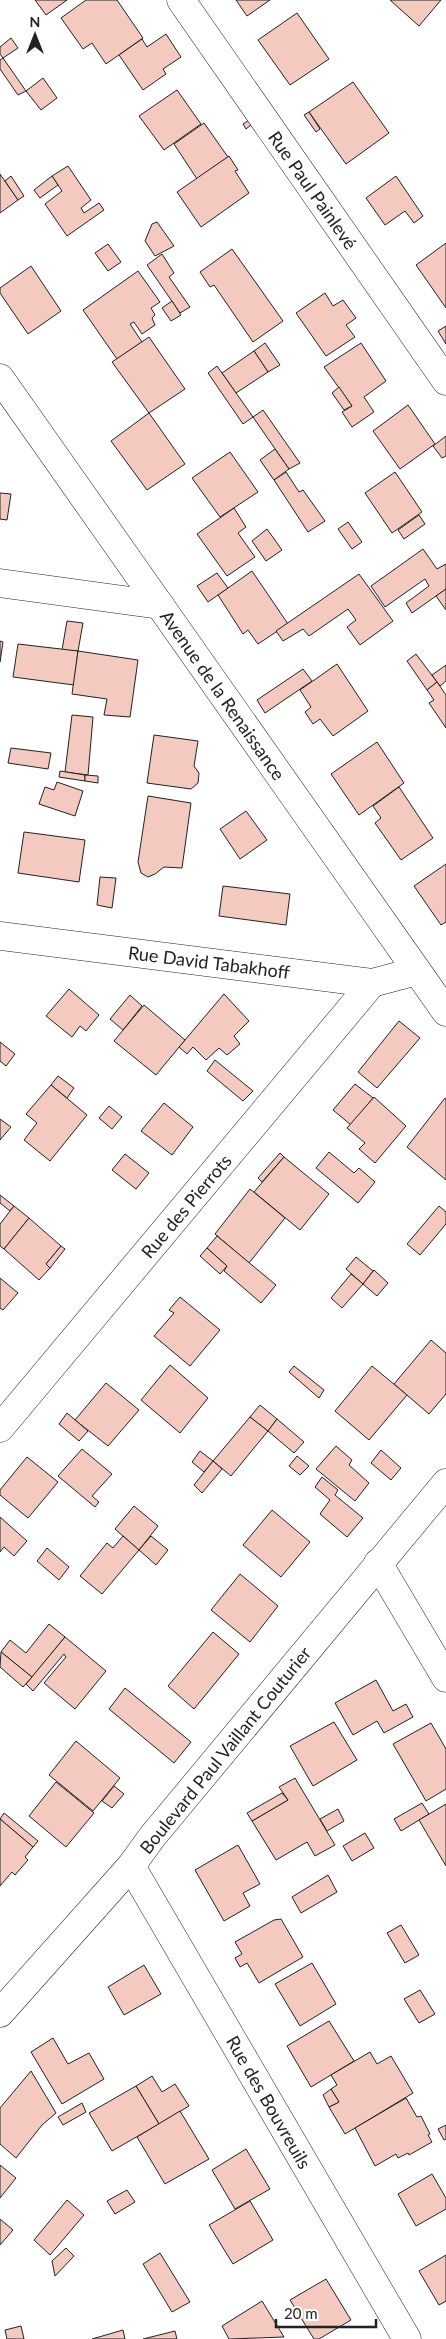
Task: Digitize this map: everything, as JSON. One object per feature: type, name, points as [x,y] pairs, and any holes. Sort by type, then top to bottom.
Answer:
[{"type":"street","name":"Rue Paul Painlevé","points":[[181,0],[446,381]]},
{"type":"street","name":"Avenue de la Renaissance","points":[[0,378],[446,1012]]},
{"type":"street","points":[[0,583],[160,605]]},
{"type":"street","name":"Rue David Tabakhoff","points":[[0,936],[372,983],[417,972]]},
{"type":"street","name":"Rue des Pierrots","points":[[0,1428],[372,983]]},
{"type":"street","name":"Boulevard Paul Vaillant Couturier","points":[[0,2013],[131,1866],[378,1563],[446,1483]]},
{"type":"street","points":[[378,1563],[446,1678]]},
{"type":"street","name":"Rue des Bouvreuils","points":[[131,1866],[407,2339]]},
{"type":"building","points":[[35,0],[67,0],[46,15]]},
{"type":"building","points":[[86,0],[117,0],[143,38],[106,64],[92,43],[83,49],[61,18]]},
{"type":"building","points":[[236,0],[270,0],[247,16]]},
{"type":"building","points":[[390,0],[441,0],[419,26]]},
{"type":"building","points":[[297,13],[329,59],[290,85],[258,40]]},
{"type":"building","points":[[166,34],[181,57],[163,69],[166,74],[143,90],[119,55],[142,39],[147,47]]},
{"type":"building","points":[[11,38],[18,48],[3,58],[0,54],[0,47]]},
{"type":"building","points":[[3,58],[26,91],[18,95],[0,69],[0,60]]},
{"type":"building","points":[[43,78],[57,98],[41,110],[26,91]]},
{"type":"building","points":[[353,82],[389,133],[346,164],[309,112]]},
{"type":"building","points":[[177,90],[201,124],[164,150],[139,116]]},
{"type":"building","points":[[309,112],[320,129],[316,132],[304,115]]},
{"type":"building","points":[[249,120],[252,124],[246,129],[243,124]]},
{"type":"building","points":[[204,123],[228,157],[197,179],[174,144]]},
{"type":"building","points":[[229,156],[238,170],[235,171],[249,193],[201,227],[177,192]]},
{"type":"building","points":[[68,166],[91,200],[81,208],[84,213],[99,203],[104,210],[67,236],[45,204],[62,191],[52,176]]},
{"type":"building","points":[[0,174],[18,200],[0,213]]},
{"type":"building","points":[[11,176],[24,196],[18,200],[5,181]]},
{"type":"building","points":[[52,176],[58,185],[40,198],[34,190]]},
{"type":"building","points":[[396,176],[423,216],[414,223],[405,211],[385,225],[366,198]]},
{"type":"building","points":[[157,222],[174,246],[155,256],[145,241],[152,224]]},
{"type":"building","points":[[446,243],[446,308],[416,265]]},
{"type":"building","points":[[108,244],[121,262],[108,271],[95,253]]},
{"type":"building","points":[[232,249],[283,321],[253,342],[214,285],[210,287],[200,272]]},
{"type":"building","points":[[162,254],[174,273],[169,277],[190,307],[180,313],[147,265]]},
{"type":"building","points":[[31,266],[61,311],[28,334],[0,293],[0,288]]},
{"type":"building","points":[[138,271],[160,302],[151,308],[155,315],[152,318],[155,325],[142,334],[134,322],[130,324],[142,342],[117,359],[83,310]]},
{"type":"building","points":[[325,293],[333,306],[343,300],[356,318],[346,325],[355,337],[326,356],[296,313]]},
{"type":"building","points":[[172,301],[181,315],[171,321],[162,308]]},
{"type":"building","points":[[446,326],[446,344],[438,331]]},
{"type":"building","points":[[149,337],[185,389],[149,413],[112,362]]},
{"type":"building","points":[[265,343],[280,365],[268,372],[254,351]]},
{"type":"building","points":[[361,343],[386,381],[364,397],[374,412],[352,427],[342,412],[352,406],[324,367]]},
{"type":"building","points":[[254,351],[268,372],[236,393],[222,373]]},
{"type":"building","points":[[217,366],[253,417],[243,424],[208,373]]},
{"type":"building","points":[[339,387],[352,406],[344,410],[332,393]]},
{"type":"building","points":[[408,405],[435,444],[400,469],[373,431]]},
{"type":"building","points":[[263,410],[300,463],[289,469],[253,417]]},
{"type":"building","points":[[149,413],[185,464],[147,490],[111,441]]},
{"type":"building","points":[[446,436],[446,456],[442,458],[433,446]]},
{"type":"building","points":[[275,449],[289,469],[274,480],[260,460]]},
{"type":"building","points":[[230,452],[258,492],[220,517],[192,478]]},
{"type":"building","points":[[286,472],[299,492],[303,490],[325,521],[308,532],[274,480]]},
{"type":"building","points":[[395,472],[422,512],[392,533],[365,493]]},
{"type":"building","points":[[0,493],[11,494],[7,520],[0,519]]},
{"type":"building","points":[[234,508],[246,527],[238,533],[255,557],[227,576],[197,534]]},
{"type":"building","points":[[419,515],[425,524],[404,539],[398,530]]},
{"type":"building","points":[[348,522],[362,542],[352,549],[338,529]]},
{"type":"building","points":[[267,529],[282,550],[266,561],[252,541]]},
{"type":"building","points":[[423,549],[437,569],[446,564],[446,589],[412,613],[406,603],[429,586],[425,579],[385,607],[371,586]]},
{"type":"building","points":[[252,571],[288,624],[258,644],[248,630],[243,634],[218,595]]},
{"type":"building","points":[[217,573],[228,588],[208,602],[197,586]]},
{"type":"building","points":[[359,574],[393,621],[360,645],[347,627],[356,620],[348,609],[309,636],[303,629],[283,641],[276,631]]},
{"type":"building","points":[[446,589],[446,610],[436,596]]},
{"type":"building","points":[[67,621],[83,623],[78,651],[62,650]]},
{"type":"building","points":[[0,641],[3,642],[0,662]]},
{"type":"building","points":[[18,644],[78,651],[74,685],[13,677]]},
{"type":"building","points":[[78,651],[138,660],[130,717],[104,715],[107,699],[72,694]]},
{"type":"building","points":[[416,654],[437,682],[427,690],[407,661]]},
{"type":"building","points":[[337,664],[368,711],[333,736],[320,719],[313,724],[305,712],[311,707],[300,690]]},
{"type":"building","points":[[446,665],[446,681],[440,686],[432,675]]},
{"type":"building","points":[[303,669],[312,681],[265,713],[257,700]]},
{"type":"building","points":[[437,682],[446,695],[446,728],[429,703],[434,700],[427,690]]},
{"type":"building","points":[[72,715],[93,717],[88,775],[65,772]]},
{"type":"building","points":[[154,735],[198,741],[194,766],[199,773],[198,783],[191,789],[147,783]]},
{"type":"building","points":[[377,742],[404,783],[359,815],[331,774]]},
{"type":"building","points":[[11,748],[51,753],[48,769],[8,763]]},
{"type":"building","points":[[60,771],[85,775],[85,781],[59,777]]},
{"type":"building","points":[[85,775],[98,776],[98,783],[85,781]]},
{"type":"building","points":[[57,782],[83,791],[75,816],[39,804],[45,787],[54,790]]},
{"type":"building","points":[[399,787],[433,838],[401,860],[375,823],[381,818],[373,806]]},
{"type":"building","points":[[148,796],[191,803],[182,868],[164,867],[148,877],[141,873],[138,862]]},
{"type":"building","points":[[246,811],[267,840],[240,859],[220,829]]},
{"type":"building","points":[[24,832],[85,840],[79,882],[18,873]]},
{"type":"building","points":[[446,864],[446,922],[441,925],[414,886]]},
{"type":"building","points":[[100,877],[116,878],[112,908],[97,905]]},
{"type":"building","points":[[223,886],[290,894],[286,925],[219,916]]},
{"type":"building","points":[[69,989],[99,1015],[86,1031],[80,1026],[72,1037],[46,1016]]},
{"type":"building","points":[[224,994],[249,1021],[234,1036],[240,1044],[227,1055],[219,1048],[206,1060],[193,1047],[187,1054],[179,1047]]},
{"type":"building","points":[[130,995],[142,1006],[123,1030],[110,1019]]},
{"type":"building","points":[[144,1005],[185,1040],[156,1075],[114,1041]]},
{"type":"building","points":[[399,1021],[420,1038],[377,1088],[358,1072]]},
{"type":"building","points":[[0,1042],[15,1054],[6,1066],[0,1061]]},
{"type":"building","points":[[215,1060],[253,1091],[243,1101],[207,1071]]},
{"type":"building","points":[[58,1076],[74,1088],[67,1098],[51,1085]]},
{"type":"building","points":[[355,1084],[373,1098],[351,1125],[333,1110]]},
{"type":"building","points":[[51,1085],[87,1115],[50,1161],[24,1140],[37,1123],[26,1114]]},
{"type":"building","points":[[374,1097],[406,1126],[375,1163],[359,1149],[365,1143],[347,1128]]},
{"type":"building","points":[[445,1098],[446,1100],[446,1180],[407,1147]]},
{"type":"building","points":[[164,1103],[193,1127],[172,1155],[141,1131]]},
{"type":"building","points":[[109,1106],[122,1117],[112,1129],[99,1118]]},
{"type":"building","points":[[0,1119],[11,1127],[0,1140]]},
{"type":"building","points":[[329,1152],[354,1173],[359,1168],[375,1182],[358,1203],[316,1168]]},
{"type":"building","points":[[280,1153],[284,1157],[262,1182],[258,1178]]},
{"type":"building","points":[[125,1154],[149,1173],[136,1189],[112,1170]]},
{"type":"building","points":[[284,1157],[329,1194],[300,1230],[254,1192]]},
{"type":"building","points":[[250,1189],[285,1218],[249,1263],[215,1234]]},
{"type":"building","points":[[0,1195],[14,1206],[10,1211],[0,1203]]},
{"type":"building","points":[[14,1206],[29,1218],[4,1249],[0,1246],[0,1224]]},
{"type":"building","points":[[439,1206],[446,1212],[446,1224],[420,1255],[407,1244]]},
{"type":"building","points":[[29,1218],[61,1246],[46,1264],[50,1268],[39,1280],[4,1249]]},
{"type":"building","points":[[217,1236],[276,1285],[261,1303],[224,1271],[227,1266],[207,1248]]},
{"type":"building","points":[[61,1246],[65,1249],[50,1268],[46,1264]]},
{"type":"building","points":[[207,1248],[227,1266],[220,1274],[200,1256]]},
{"type":"building","points":[[356,1257],[373,1271],[363,1284],[346,1269]]},
{"type":"building","points":[[374,1270],[388,1283],[377,1296],[363,1284]]},
{"type":"building","points":[[351,1274],[363,1284],[342,1308],[331,1298]]},
{"type":"building","points":[[0,1278],[18,1293],[3,1310],[0,1308]]},
{"type":"building","points":[[180,1297],[220,1330],[190,1366],[154,1336],[174,1313],[169,1310]]},
{"type":"building","points":[[431,1340],[446,1353],[446,1394],[429,1414],[394,1384]]},
{"type":"building","points":[[170,1365],[208,1398],[180,1433],[141,1400]]},
{"type":"building","points":[[294,1366],[324,1390],[319,1398],[289,1372]]},
{"type":"building","points":[[372,1366],[407,1395],[369,1440],[335,1411]]},
{"type":"building","points":[[106,1383],[139,1410],[108,1446],[75,1420]]},
{"type":"building","points":[[260,1405],[277,1419],[268,1431],[250,1417]]},
{"type":"building","points":[[67,1413],[88,1431],[79,1441],[59,1424]]},
{"type":"building","points":[[250,1417],[268,1431],[231,1476],[213,1461]]},
{"type":"building","points":[[277,1419],[304,1442],[294,1453],[268,1431]]},
{"type":"building","points":[[336,1446],[352,1460],[349,1465],[369,1483],[355,1501],[316,1469]]},
{"type":"building","points":[[82,1449],[112,1474],[92,1496],[99,1502],[95,1507],[58,1476]]},
{"type":"building","points":[[381,1450],[401,1468],[391,1480],[371,1463]]},
{"type":"building","points":[[200,1451],[213,1461],[204,1472],[192,1462]]},
{"type":"building","points":[[297,1456],[309,1466],[300,1475],[289,1466]]},
{"type":"building","points":[[27,1457],[58,1482],[28,1518],[0,1495],[0,1490]]},
{"type":"building","points":[[213,1461],[222,1469],[202,1493],[194,1485]]},
{"type":"building","points":[[322,1477],[338,1490],[335,1495],[363,1518],[347,1537],[320,1514],[330,1500],[315,1487]]},
{"type":"building","points":[[134,1506],[158,1526],[139,1550],[115,1529]]},
{"type":"building","points":[[272,1510],[310,1542],[281,1577],[243,1545]]},
{"type":"building","points":[[0,1517],[27,1541],[14,1556],[4,1547],[0,1552]]},
{"type":"building","points":[[123,1536],[139,1550],[102,1594],[80,1576],[107,1543],[113,1548]]},
{"type":"building","points":[[151,1536],[168,1550],[156,1565],[139,1550]]},
{"type":"building","points":[[47,1548],[69,1567],[59,1580],[37,1561]]},
{"type":"building","points":[[240,1574],[278,1606],[250,1642],[211,1610]]},
{"type":"building","points":[[49,1624],[65,1637],[32,1677],[1,1652],[10,1640],[26,1653]]},
{"type":"building","points":[[213,1632],[239,1654],[194,1709],[168,1686]]},
{"type":"building","points":[[65,1637],[106,1671],[75,1709],[44,1683],[66,1657],[64,1654],[33,1691],[26,1684]]},
{"type":"building","points":[[1,1652],[32,1677],[23,1687],[0,1667]]},
{"type":"building","points":[[376,1680],[393,1711],[406,1704],[413,1717],[384,1733],[377,1721],[353,1735],[335,1703]]},
{"type":"building","points":[[125,1688],[191,1742],[174,1763],[109,1709]]},
{"type":"building","points":[[334,1722],[357,1760],[313,1786],[290,1746]]},
{"type":"building","points":[[431,1723],[446,1749],[446,1789],[426,1801],[393,1744]]},
{"type":"building","points":[[76,1741],[120,1778],[93,1811],[49,1775]]},
{"type":"building","points":[[295,1778],[335,1845],[315,1856],[307,1842],[276,1860],[252,1821],[288,1800],[279,1787]]},
{"type":"building","points":[[56,1782],[94,1813],[66,1847],[29,1816]]},
{"type":"building","points":[[114,1786],[124,1794],[112,1808],[102,1801]]},
{"type":"building","points":[[282,1793],[288,1800],[252,1821],[247,1813]]},
{"type":"building","points":[[422,1803],[429,1814],[401,1831],[394,1819]]},
{"type":"building","points":[[446,1804],[446,1866],[419,1820]]},
{"type":"building","points":[[338,1809],[344,1821],[327,1831],[320,1819]]},
{"type":"building","points":[[4,1813],[38,1841],[33,1847],[0,1819]]},
{"type":"building","points":[[0,1819],[33,1847],[25,1857],[28,1860],[15,1875],[12,1872],[0,1886]]},
{"type":"building","points":[[365,1833],[374,1848],[352,1861],[343,1846]]},
{"type":"building","points":[[238,1845],[260,1884],[243,1893],[250,1906],[224,1921],[195,1870]]},
{"type":"building","points":[[328,1875],[337,1892],[301,1913],[292,1897]]},
{"type":"building","points":[[281,1919],[303,1957],[259,1983],[247,1963],[240,1967],[235,1958],[242,1954],[235,1942],[274,1920]]},
{"type":"building","points":[[401,1925],[419,1955],[405,1963],[387,1933]]},
{"type":"building","points":[[312,1963],[336,2004],[300,2026],[275,1984]]},
{"type":"building","points":[[144,1965],[161,1994],[124,2015],[108,1987]]},
{"type":"building","points":[[420,1990],[435,2014],[419,2023],[404,1999]]},
{"type":"building","points":[[329,2021],[354,2061],[311,2087],[287,2046]]},
{"type":"building","points":[[53,2038],[68,2064],[89,2053],[104,2079],[62,2104],[31,2052]]},
{"type":"building","points":[[370,2052],[377,2064],[391,2056],[413,2093],[345,2134],[329,2107],[339,2102],[331,2089],[337,2085],[331,2075]]},
{"type":"building","points":[[31,2071],[56,2113],[42,2125],[16,2158],[0,2144],[0,2108]]},
{"type":"building","points":[[152,2076],[162,2092],[175,2084],[189,2106],[159,2124],[136,2086]]},
{"type":"building","points":[[136,2086],[159,2124],[112,2151],[89,2113]]},
{"type":"building","points":[[331,2089],[339,2102],[329,2107],[323,2095]]},
{"type":"building","points":[[406,2098],[417,2117],[421,2116],[432,2142],[409,2155],[408,2153],[398,2158],[396,2154],[375,2166],[355,2128]]},
{"type":"building","points":[[82,2103],[86,2112],[63,2125],[58,2117]]},
{"type":"building","points":[[180,2111],[209,2159],[165,2184],[137,2137]]},
{"type":"building","points":[[446,2125],[446,2139],[444,2140],[438,2129]]},
{"type":"building","points":[[246,2149],[270,2189],[235,2209],[212,2170]]},
{"type":"building","points":[[0,2165],[16,2178],[0,2198]]},
{"type":"building","points":[[432,2174],[446,2198],[446,2209],[416,2226],[398,2194]]},
{"type":"building","points":[[127,2190],[135,2202],[115,2214],[107,2201]]},
{"type":"building","points":[[67,2200],[84,2215],[50,2255],[34,2240]]},
{"type":"building","points":[[250,2201],[273,2240],[233,2264],[209,2225]]},
{"type":"building","points":[[0,2219],[13,2230],[0,2245]]},
{"type":"building","points":[[66,2248],[74,2256],[55,2276],[52,2261]]},
{"type":"building","points":[[160,2253],[190,2302],[172,2312],[143,2264]]},
{"type":"building","points":[[446,2255],[446,2301],[439,2305],[419,2271]]},
{"type":"building","points":[[326,2279],[351,2320],[319,2339],[314,2339],[290,2300]]},
{"type":"building","points":[[262,2301],[284,2337],[229,2339],[222,2326]]},
{"type":"building","points":[[21,2326],[24,2339],[7,2339],[5,2330]]},
{"type":"building","points":[[123,2330],[125,2339],[92,2339]]},
{"type":"building","points":[[175,2331],[177,2339],[143,2339]]}]
